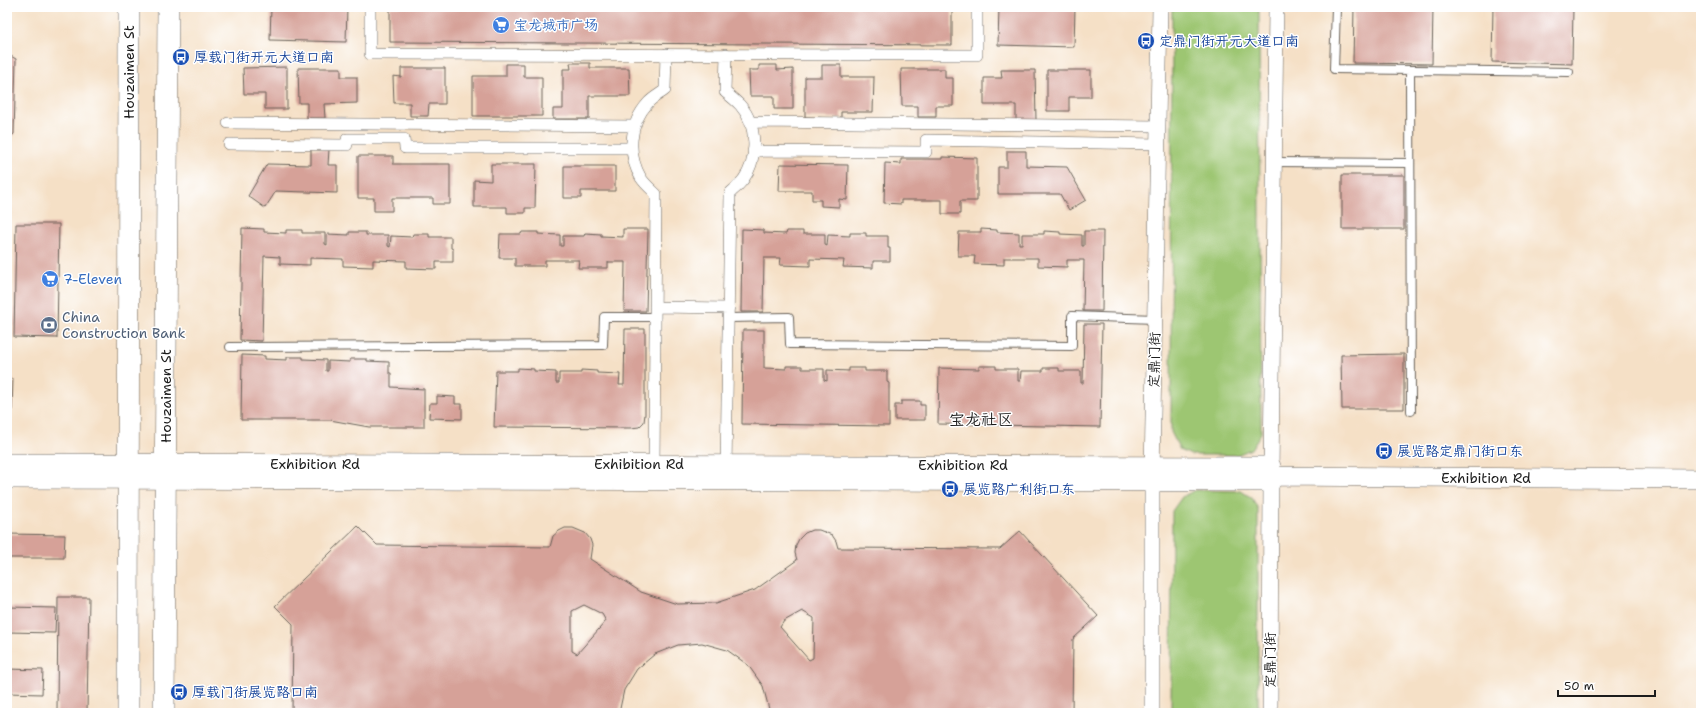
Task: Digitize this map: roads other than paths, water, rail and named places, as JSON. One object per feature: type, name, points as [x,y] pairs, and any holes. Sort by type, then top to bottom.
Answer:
[{"type":"main road","name":"Houzaimen St","points":[[128,713],[129,7]]},
{"type":"main road","name":"Houzaimen St","points":[[164,713],[168,7]]},
{"type":"street","points":[[370,7],[370,54],[977,55],[977,7]]},
{"type":"street","name":"定鼎门街","points":[[1152,713],[1152,473],[1160,7]]},
{"type":"street","name":"定鼎门街","points":[[1270,713],[1276,7]]},
{"type":"street","points":[[654,472],[656,194],[642,179],[633,160],[631,139],[637,119],[648,102],[665,90],[666,54]]},
{"type":"street","points":[[726,54],[725,92],[740,105],[750,122],[754,141],[752,161],[744,179],[730,193],[726,473]]},
{"type":"street","points":[[750,122],[1158,126]]},
{"type":"street","points":[[228,123],[635,126]]},
{"type":"street","points":[[229,144],[347,145],[348,139],[404,139],[405,148],[632,148]]},
{"type":"street","points":[[754,151],[926,152],[926,140],[1158,144]]},
{"type":"street","points":[[655,312],[729,313]]},
{"type":"street","name":"Exhibition Rd","points":[[7,463],[128,472]]},
{"type":"street","name":"Exhibition Rd","points":[[7,479],[128,472],[1152,473],[1701,479]]},
{"type":"lane","points":[[1336,7],[1334,69],[1569,72]]},
{"type":"lane","points":[[1410,70],[1411,411]]},
{"type":"lane","points":[[1274,162],[1410,163]]},
{"type":"lane","points":[[230,347],[603,345],[604,317],[655,312]]},
{"type":"lane","points":[[729,313],[789,318],[790,344],[1072,346],[1072,316],[1155,319]]},
{"type":"place","name":"宝龙城市广场","points":[[501,25]]},
{"type":"place","name":"定鼎门街开元大道口南","points":[[1146,41]]},
{"type":"place","name":"厚载门街开元大道口南","points":[[181,57]]},
{"type":"place","name":"7-Eleven","points":[[50,279]]},
{"type":"place","name":"China Construction Bank","points":[[49,325]]},
{"type":"place","name":"展览路定鼎门街口东","points":[[1384,451]]},
{"type":"place","name":"展览路广利街口东","points":[[950,489]]},
{"type":"place","name":"厚载门街展览路口南","points":[[179,692]]},
{"type":"district","name":"宝龙社区","points":[[981,419]]}]
